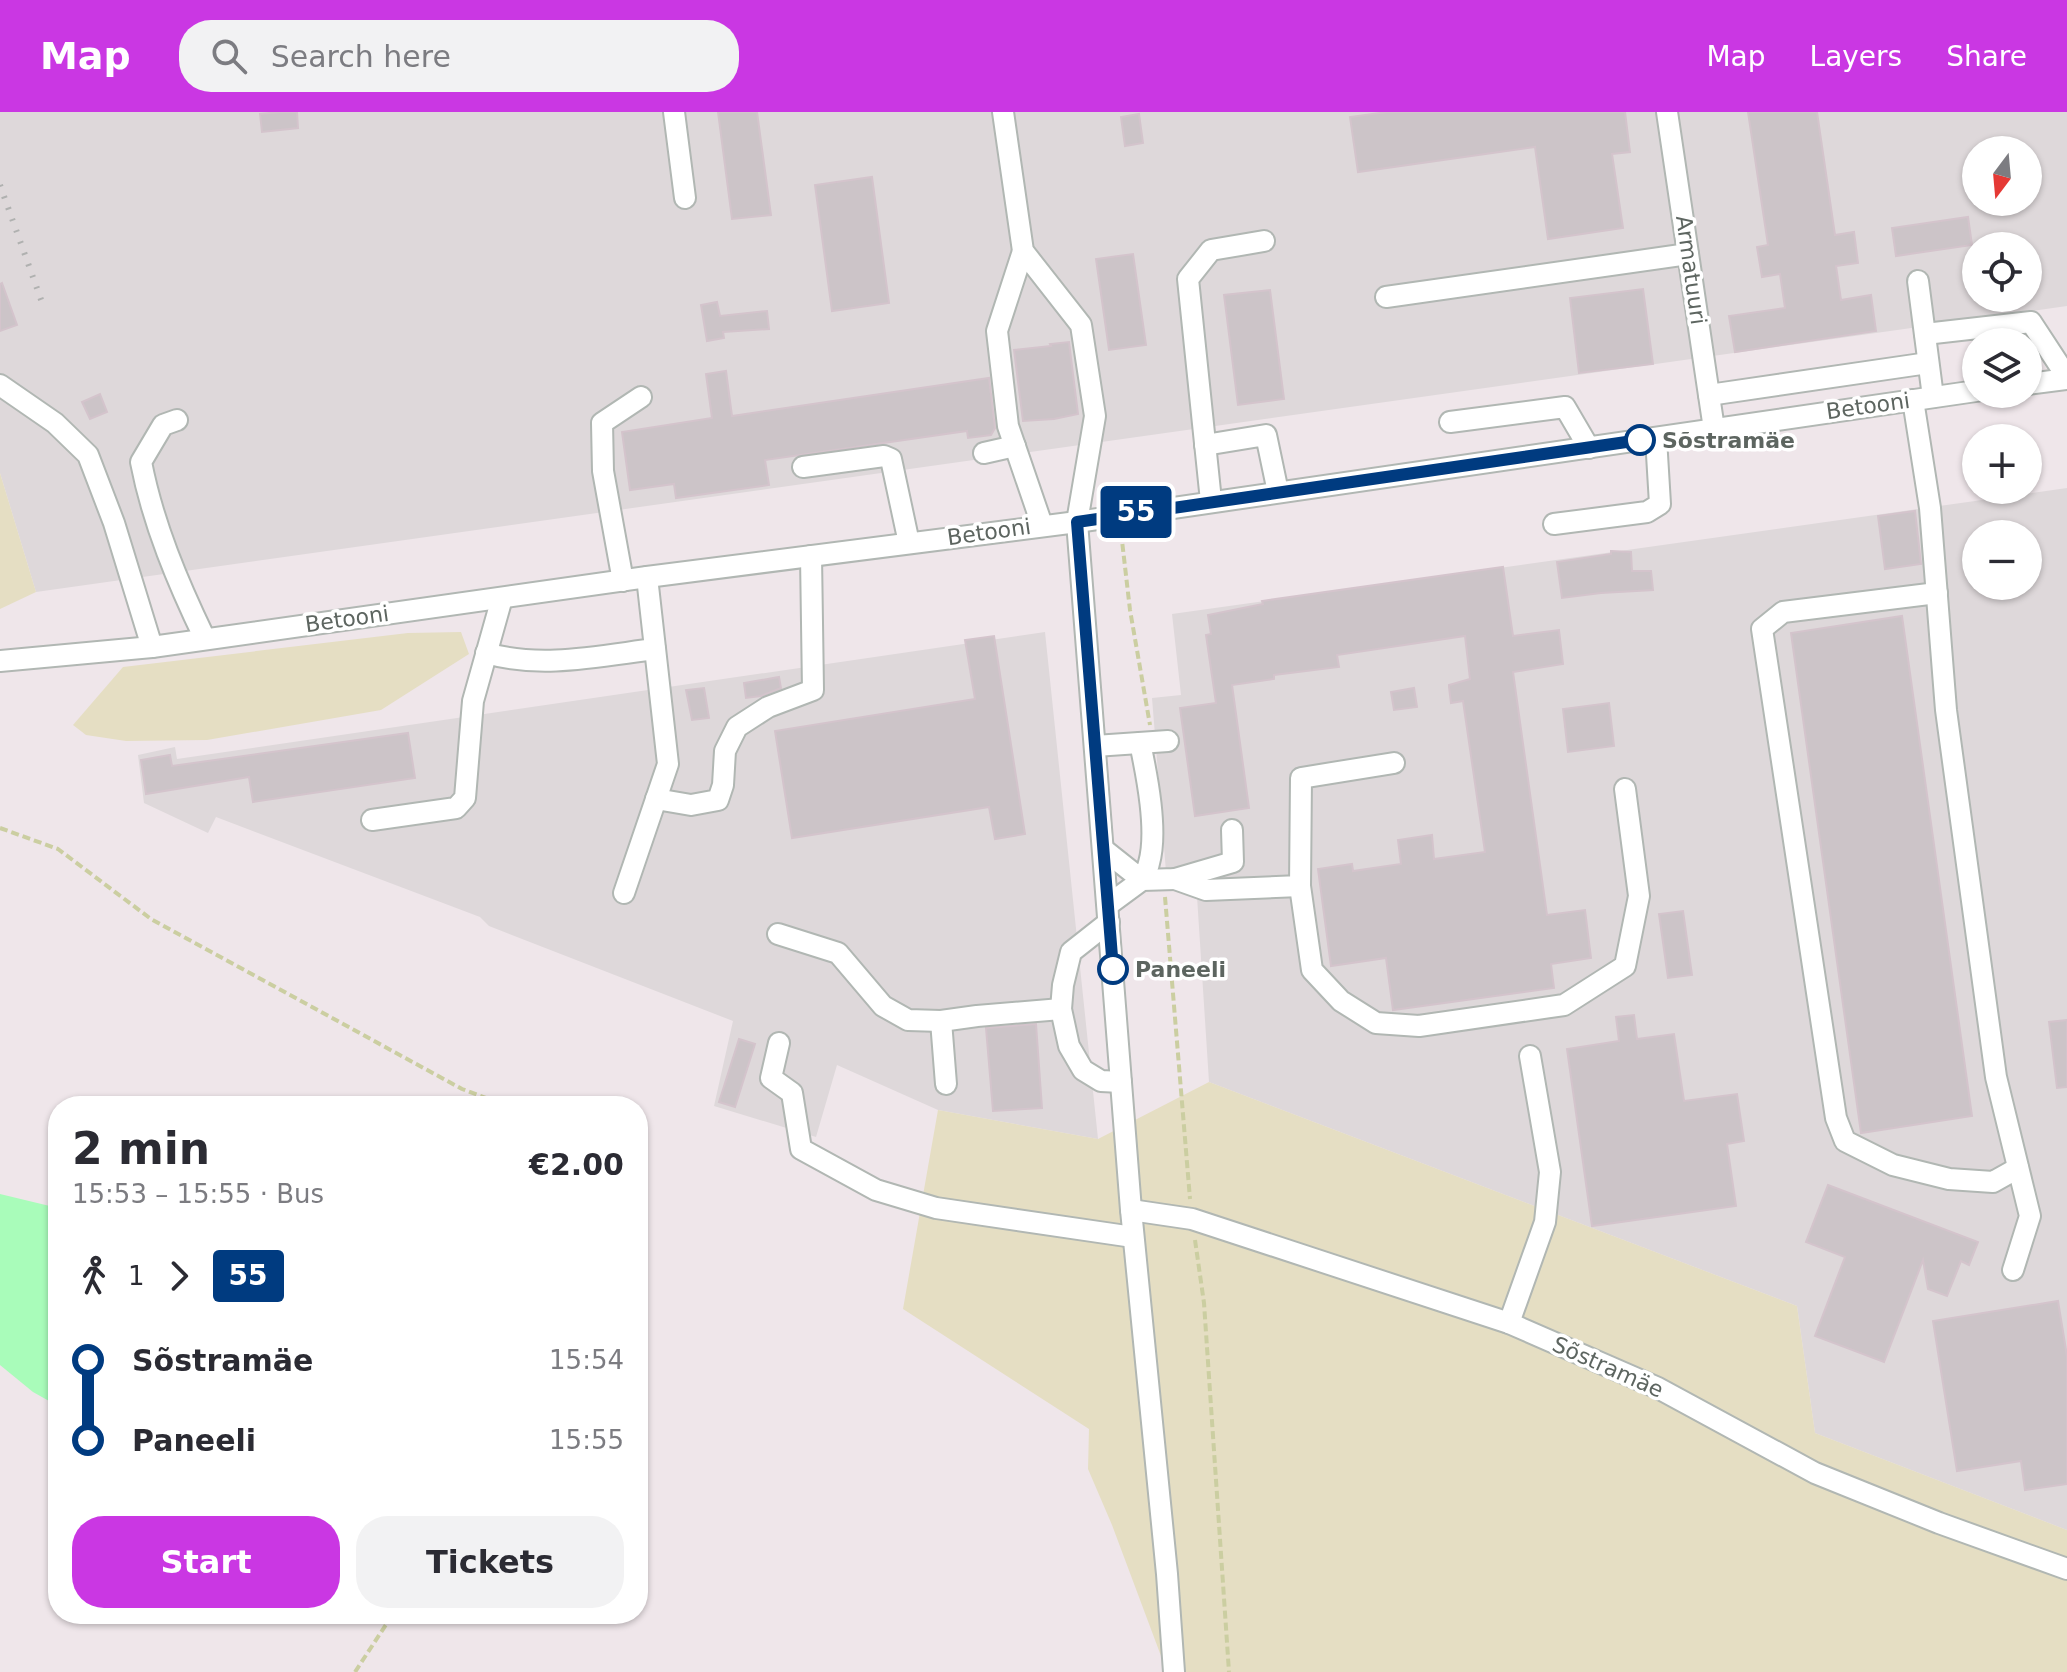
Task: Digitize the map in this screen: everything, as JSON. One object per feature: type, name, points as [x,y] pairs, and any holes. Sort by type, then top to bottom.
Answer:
[{"type":"street","points":[[674,112],[685,198]]},
{"type":"street","points":[[1003,112],[1023,251],[997,331],[1008,426],[1042,525]]},
{"type":"street","name":"Armatuuri","points":[[1667,112],[1714,429]]},
{"type":"street","points":[[1211,501],[1188,279],[1211,250],[1264,241]]},
{"type":"street","points":[[1023,251],[1081,325],[1095,416],[1077,522],[1133,1237],[1174,1672]]},
{"type":"street","points":[[1386,297],[1688,254]]},
{"type":"street","points":[[1918,281],[1928,363],[1923,399],[1946,710],[1996,1077],[2030,1216],[2013,1270]]},
{"type":"street","points":[[1925,334],[2031,322],[2067,378],[2042,382]]},
{"type":"street","points":[[1709,395],[1928,363]]},
{"type":"street","points":[[0,385],[55,423],[88,455],[114,523],[152,647]]},
{"type":"street","name":"Betooni","points":[[0,661],[152,647],[647,577],[1077,522],[1962,393]]},
{"type":"street","points":[[623,581],[603,471],[602,423],[641,397]]},
{"type":"street","points":[[1450,422],[1565,407],[1589,448]]},
{"type":"street","points":[[177,420],[163,425],[141,462],[148,497],[182,591],[205,639]]},
{"type":"street","points":[[1205,445],[1266,435],[1278,492]]},
{"type":"street","points":[[1554,524],[1647,512],[1660,504],[1656,438]]},
{"type":"street","points":[[984,453],[1015,446]]},
{"type":"street","points":[[803,467],[884,456],[891,459],[909,543]]},
{"type":"street","points":[[656,799],[691,805],[718,800],[723,785],[725,751],[737,727],[768,707],[813,690],[811,556]]},
{"type":"street","points":[[624,893],[668,764],[647,577]]},
{"type":"street","points":[[1937,593],[1783,612],[1762,629],[1836,1118],[1845,1141],[1893,1165],[1949,1179],[1993,1182],[2018,1168]]},
{"type":"street","points":[[372,820],[456,808],[465,798],[473,701],[502,598]]},
{"type":"street","points":[[486,653],[509,660],[550,661],[655,649]]},
{"type":"street","points":[[1095,746],[1154,742],[1147,778],[1152,833],[1150,862],[1160,880]]},
{"type":"street","points":[[1394,763],[1301,778],[1300,886],[1312,970],[1341,1001],[1376,1023],[1419,1026],[1564,1005],[1625,966],[1639,896],[1625,789]]},
{"type":"street","points":[[1121,1082],[1101,1081],[1083,1070],[1069,1046],[1061,1009],[1071,952],[1108,914],[1160,880],[1233,862],[1232,830]]},
{"type":"street","points":[[1103,849],[1160,880],[1206,890],[1300,886]]},
{"type":"street","points":[[778,934],[838,953],[883,1006],[908,1020],[941,1021],[1061,1009]]},
{"type":"street","points":[[941,1021],[946,1084]]},
{"type":"street","points":[[779,1043],[771,1078],[792,1093],[801,1149],[863,1184],[936,1208],[1133,1237]]},
{"type":"street","points":[[1509,1323],[1545,1222],[1550,1172],[1530,1056]]},
{"type":"street","name":"Sõstramäe","points":[[1131,1210],[1192,1219],[1509,1323],[1658,1388],[1815,1473],[1939,1523],[2067,1569]]},
{"type":"path","points":[[1118,515],[1130,610],[1154,742]]},
{"type":"path","points":[[0,828],[58,849],[151,919],[462,1089],[481,1096]]},
{"type":"path","points":[[1160,880],[1192,1219],[1204,1303],[1229,1672]]},
{"type":"path","points":[[355,1672],[386,1624]]},
{"type":"shaded area","points":[[0,112],[2067,112],[2067,306],[2042,310],[2042,232],[1962,232],[1962,312],[2024,312],[36,592],[0,473]]},
{"type":"shaded area","points":[[0,473],[36,592],[0,609]]},
{"type":"shaded area","points":[[2067,488],[2067,1530],[1815,1433],[1797,1306],[1209,1082],[1196,881],[1167,884],[1152,698],[1181,695],[1172,614],[1962,503],[2042,504],[2042,492]]},
{"type":"shaded area","points":[[461,632],[469,654],[381,710],[207,740],[126,741],[86,735],[73,725],[123,667],[408,633]]},
{"type":"shaded area","points":[[1045,632],[1098,1139],[938,1110],[837,1065],[816,1137],[714,1106],[733,1021],[489,926],[480,917],[216,817],[208,833],[144,803],[138,755],[175,747],[177,759]]},
{"type":"shaded area","points":[[1209,1082],[1797,1306],[1815,1433],[2067,1530],[2067,1672],[1167,1672],[1088,1469],[1089,1429],[903,1309],[938,1110],[1098,1139]]},
{"type":"shaded area","points":[[0,1194],[48,1206],[48,1400],[0,1365]]},
{"type":"building","points":[[297,112],[298,128],[262,132],[260,114]]},
{"type":"building","points":[[718,112],[757,112],[771,215],[732,219]]},
{"type":"building","points":[[1387,112],[1625,112],[1630,152],[1612,154],[1623,228],[1548,239],[1535,147],[1358,172],[1350,117]]},
{"type":"building","points":[[1748,112],[1817,112],[1835,235],[1854,232],[1858,263],[1836,266],[1841,300],[1871,295],[1876,331],[1735,352],[1729,316],[1785,308],[1780,274],[1762,277],[1757,247],[1768,245]]},
{"type":"building","points":[[1139,114],[1143,143],[1125,146],[1121,117]]},
{"type":"building","points":[[872,177],[889,303],[832,311],[815,185]]},
{"type":"building","points":[[1968,217],[1970,232],[1962,232],[1962,246],[1896,256],[1892,228]]},
{"type":"building","points":[[1133,254],[1146,345],[1109,350],[1096,259]]},
{"type":"building","points":[[0,284],[17,325],[0,331]]},
{"type":"building","points":[[1643,289],[1653,364],[1579,373],[1570,298]]},
{"type":"building","points":[[1270,290],[1284,399],[1238,405],[1224,295]]},
{"type":"building","points":[[717,302],[720,316],[767,311],[769,329],[723,332],[724,338],[707,341],[701,305]]},
{"type":"building","points":[[1069,342],[1078,414],[1023,421],[1014,350]]},
{"type":"building","points":[[726,371],[732,416],[989,378],[995,428],[991,435],[968,438],[967,431],[765,460],[769,485],[676,498],[674,484],[630,490],[622,432],[712,418],[706,374]]},
{"type":"building","points":[[100,394],[107,412],[90,419],[82,402]]},
{"type":"building","points":[[1915,511],[1921,564],[1885,569],[1878,516]]},
{"type":"building","points":[[1611,551],[1631,552],[1632,571],[1651,571],[1653,590],[1562,598],[1557,562],[1611,554]]},
{"type":"building","points":[[1503,567],[1513,636],[1559,630],[1563,664],[1513,672],[1547,915],[1585,910],[1591,958],[1551,964],[1554,988],[1393,1010],[1386,958],[1331,966],[1318,869],[1352,864],[1353,871],[1401,864],[1398,840],[1432,835],[1434,859],[1485,852],[1463,701],[1451,703],[1449,687],[1470,679],[1465,636],[1337,655],[1339,667],[1274,675],[1274,679],[1232,685],[1249,808],[1195,816],[1180,708],[1216,703],[1206,635],[1211,634],[1208,615],[1263,604],[1262,601]]},
{"type":"building","points":[[1902,616],[1972,1116],[1861,1133],[1791,633]]},
{"type":"building","points":[[994,636],[1025,834],[995,839],[989,807],[792,838],[775,731],[975,699],[965,640]]},
{"type":"building","points":[[779,677],[781,688],[746,698],[744,683]]},
{"type":"building","points":[[704,688],[709,718],[692,720],[686,690]]},
{"type":"building","points":[[1414,688],[1417,707],[1394,710],[1391,692]]},
{"type":"building","points":[[1609,703],[1614,746],[1568,752],[1563,709]]},
{"type":"building","points":[[408,733],[415,778],[253,802],[249,777],[146,794],[141,760],[170,755],[172,766]]},
{"type":"building","points":[[1683,911],[1692,975],[1668,978],[1659,914]]},
{"type":"building","points":[[1634,1015],[1637,1039],[1674,1034],[1684,1101],[1737,1094],[1744,1141],[1727,1144],[1736,1206],[1592,1226],[1567,1049],[1619,1041],[1616,1017]]},
{"type":"building","points":[[2067,1020],[2067,1087],[2057,1088],[2049,1022]]},
{"type":"building","points":[[1036,1024],[1042,1108],[993,1111],[986,1028]]},
{"type":"building","points":[[739,1039],[755,1044],[735,1107],[719,1102]]},
{"type":"building","points":[[1828,1185],[1978,1242],[1969,1265],[1961,1261],[1947,1296],[1928,1289],[1923,1260],[1884,1362],[1815,1336],[1845,1257],[1806,1242]]},
{"type":"building","points":[[2058,1301],[2067,1356],[2067,1484],[2025,1490],[2021,1461],[1957,1471],[1933,1321]]},
{"type":"railway","points":[[0,185],[44,308]]},
{"type":"bus line","name":"55","points":[[1113,969],[1077,522],[1640,440]]},
{"type":"place","name":"Sõstramäe","points":[[1640,440]]},
{"type":"place","name":"Paneeli","points":[[1113,969]]}]
